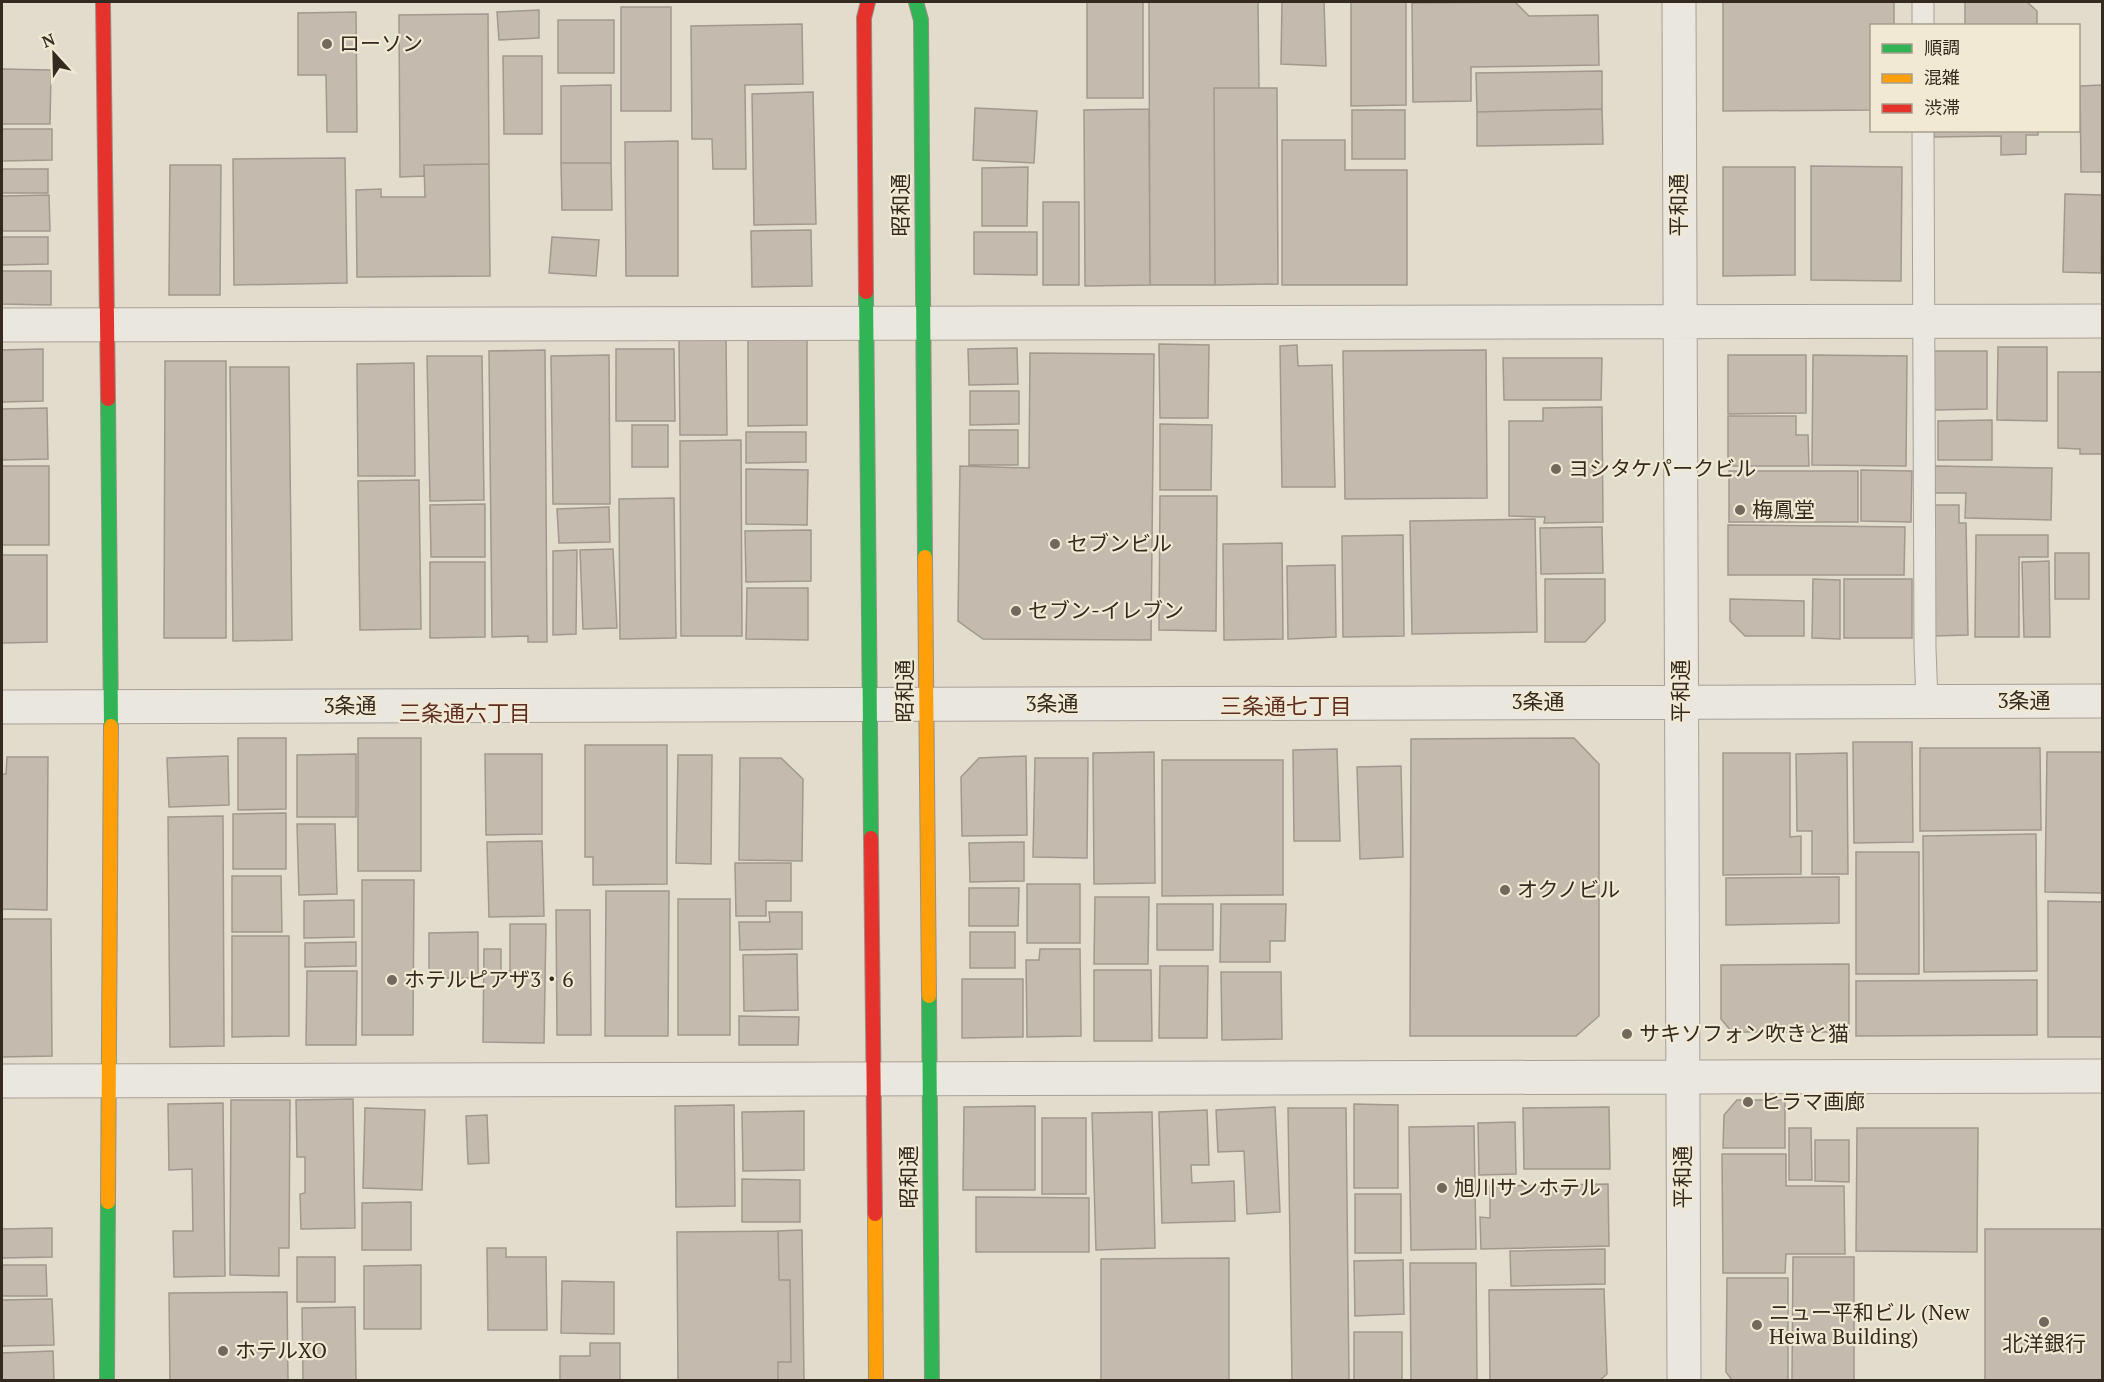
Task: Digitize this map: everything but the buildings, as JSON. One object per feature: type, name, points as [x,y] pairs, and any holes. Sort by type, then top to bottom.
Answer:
[{"type":"street","points":[[103,2],[111,707],[106,1380]]},
{"type":"street","name":"昭和通","points":[[868,2],[864,18],[876,1380]]},
{"type":"street","name":"昭和通","points":[[916,2],[921,20],[932,1380]]},
{"type":"street","name":"平和通","points":[[1679,2],[1684,1380]]},
{"type":"street","points":[[2,325],[2103,321]]},
{"type":"street","name":"3条通","points":[[2,707],[2103,701]]},
{"type":"street","points":[[2,1081],[2103,1076]]},
{"type":"lane","points":[[1923,2],[1923,24]]},
{"type":"lane","points":[[1923,132],[1927,701]]},
{"type":"traffic: fast","points":[[916,2],[921,20],[925,557]]},
{"type":"traffic: fast","points":[[866,292],[871,838]]},
{"type":"traffic: fast","points":[[108,399],[111,726]]},
{"type":"traffic: fast","points":[[929,996],[932,1380]]},
{"type":"traffic: fast","points":[[107,1380],[108,1202]]},
{"type":"traffic: slow","points":[[925,557],[929,996]]},
{"type":"traffic: slow","points":[[108,1202],[111,726]]},
{"type":"traffic: slow","points":[[875,1214],[876,1380]]},
{"type":"traffic: jam","points":[[103,2],[108,399]]},
{"type":"traffic: jam","points":[[866,292],[864,18],[868,2]]},
{"type":"traffic: jam","points":[[871,838],[875,1214]]},
{"type":"place","name":"ローソン","points":[[327,44]]},
{"type":"place","name":"ヨシタケパークビル","points":[[1556,469]]},
{"type":"place","name":"梅鳳堂","points":[[1740,510]]},
{"type":"place","name":"セブンビル","points":[[1055,544]]},
{"type":"place","name":"セブン-イレブン","points":[[1016,611]]},
{"type":"place","name":"オクノビル","points":[[1505,890]]},
{"type":"place","name":"ホテルピアザ3・6","points":[[392,980]]},
{"type":"place","name":"サキソフォン吹きと猫","points":[[1627,1034]]},
{"type":"place","name":"ヒラマ画廊","points":[[1748,1102]]},
{"type":"place","name":"旭川サンホテル","points":[[1442,1188]]},
{"type":"place","name":"北洋銀行","points":[[2044,1322]]},
{"type":"place","name":"ニュー平和ビル (New Heiwa Building)","points":[[1757,1325]]},
{"type":"place","name":"ホテルXO","points":[[223,1351]]},
{"type":"district","name":"三条通七丁目","points":[[1286,706]]},
{"type":"district","name":"三条通六丁目","points":[[465,713]]}]
